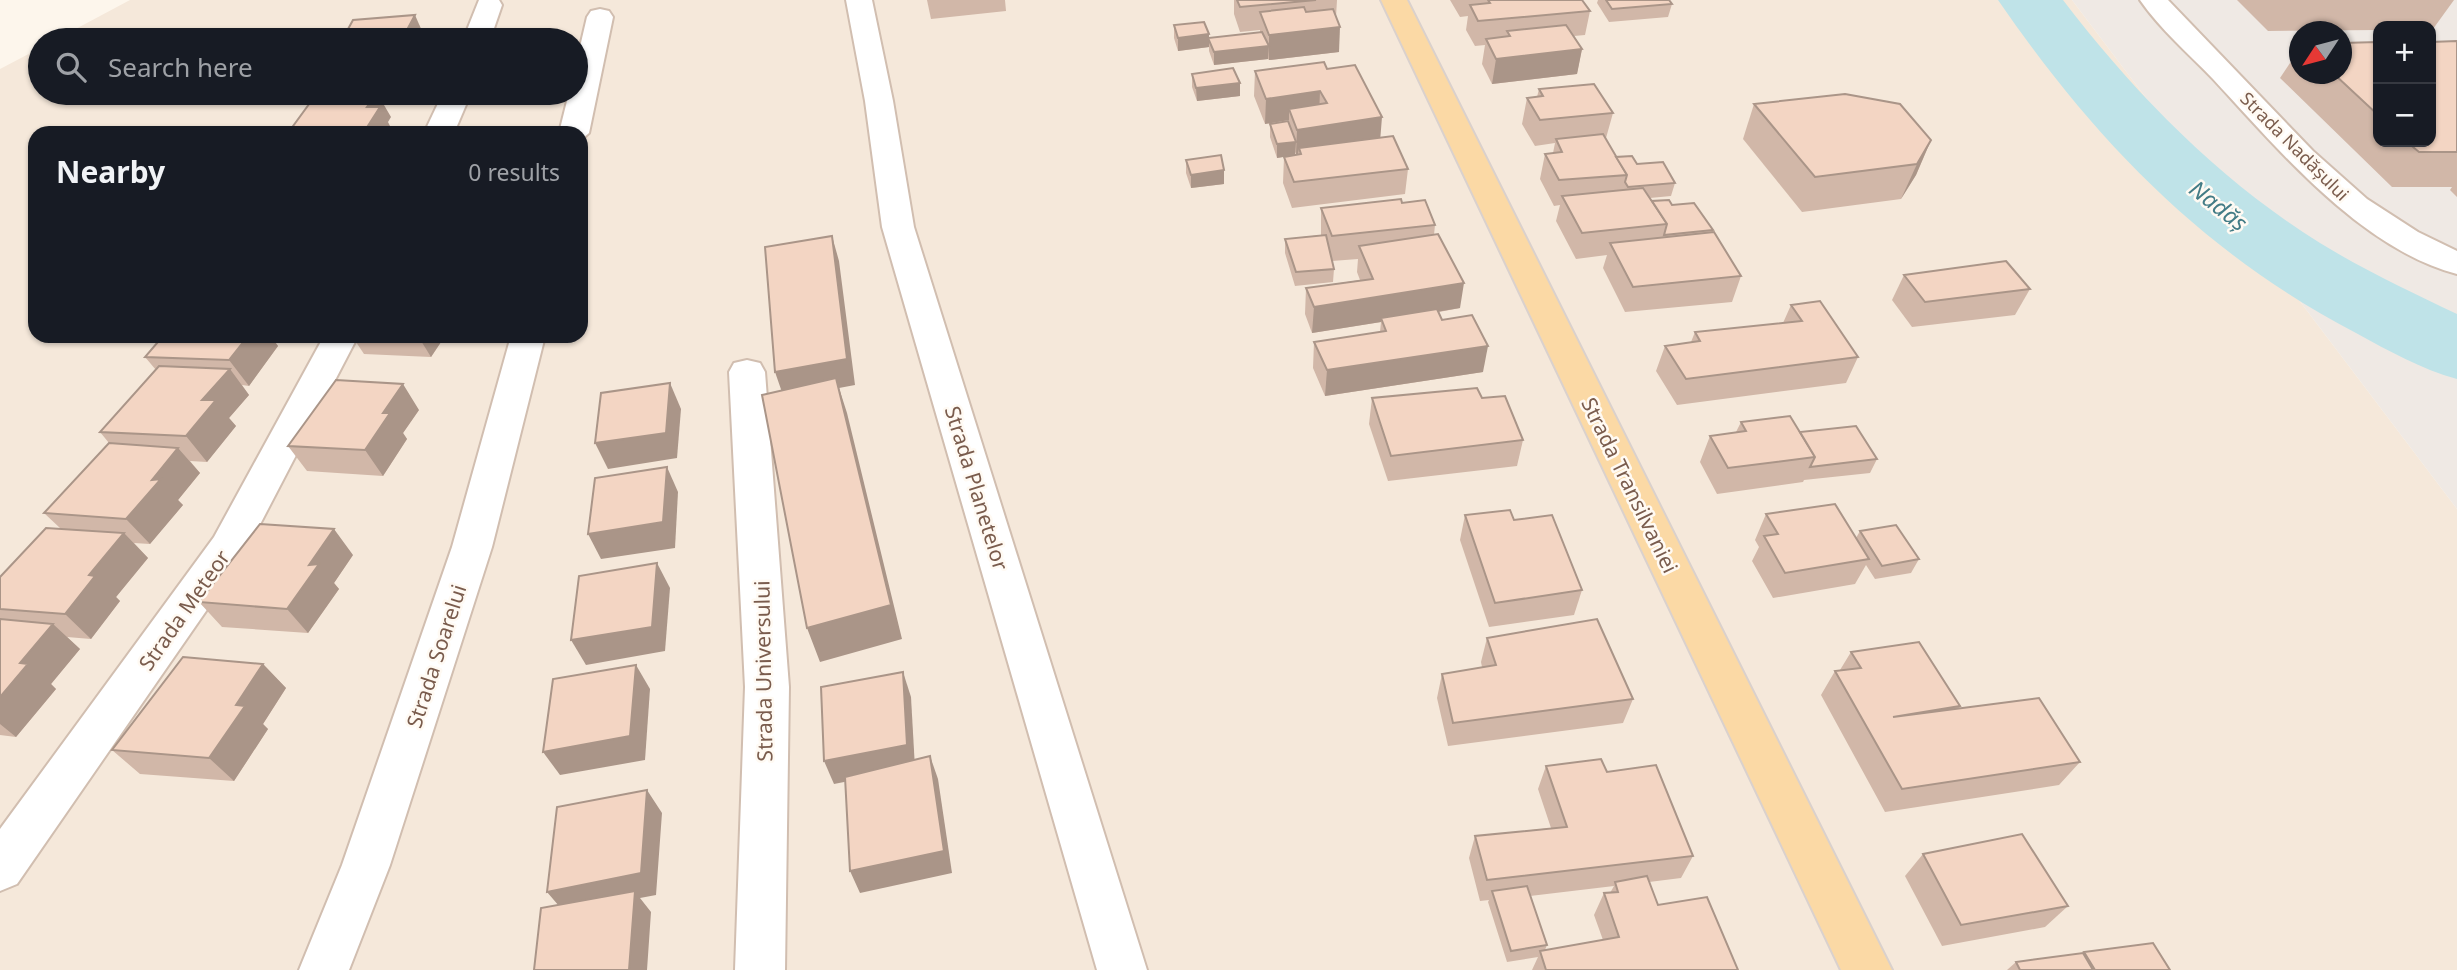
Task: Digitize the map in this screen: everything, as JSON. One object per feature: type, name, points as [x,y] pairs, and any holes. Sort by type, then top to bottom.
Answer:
[{"type":"main road","name":"Strada Transilvaniei","points":[[1394,0],[1867,970]]},
{"type":"street","name":"Strada Planetelor","points":[[859,0],[879,101],[898,227],[1122,970]]},
{"type":"street","name":"Strada Nadășului","points":[[2153,0],[2302,156],[2356,206],[2407,239],[2457,264]]},
{"type":"street","points":[[480,28],[489,5]]},
{"type":"street","points":[[588,71],[600,17]]},
{"type":"street","points":[[442,126],[452,105]]},
{"type":"street","points":[[576,126],[580,105]]},
{"type":"street","name":"Strada Meteor","points":[[0,868],[228,548],[337,343]]},
{"type":"street","name":"Strada Soarelui","points":[[324,970],[366,865],[472,547],[526,343]]},
{"type":"street","name":"Strada Universului","points":[[747,372],[764,596],[767,733],[759,886],[760,970]]},
{"type":"shaded area","points":[[130,0],[2072,0],[2457,509],[2457,970],[0,970],[0,69],[28,54],[28,105],[588,105],[588,28],[78,28]]},
{"type":"shaded area","points":[[2072,0],[2457,0],[2457,509]]},
{"type":"building","points":[[1237,0],[1316,0],[1240,7]]},
{"type":"building","points":[[1488,0],[1582,0],[1590,11],[1478,21],[1470,5],[1490,3]]},
{"type":"building","points":[[1606,0],[1669,0],[1672,4],[1612,9]]},
{"type":"building","points":[[1304,7],[1306,12],[1333,9],[1340,27],[1269,35],[1260,12]]},
{"type":"building","points":[[415,15],[408,28],[349,28],[353,20]]},
{"type":"building","points":[[1204,22],[1209,34],[1178,38],[1174,25]]},
{"type":"building","points":[[1566,25],[1582,49],[1496,59],[1486,39],[1510,36],[1507,31]]},
{"type":"building","points":[[1262,32],[1269,46],[1214,52],[1208,38]]},
{"type":"building","points":[[2457,41],[2457,152],[2419,152],[2413,147],[2436,147],[2436,42]]},
{"type":"building","points":[[2373,42],[2373,110],[2345,84],[2352,84],[2352,43]]},
{"type":"building","points":[[1324,62],[1327,69],[1355,65],[1382,117],[1297,130],[1289,109],[1327,103],[1320,91],[1266,99],[1255,71]]},
{"type":"building","points":[[1233,68],[1240,83],[1196,88],[1192,74]]},
{"type":"building","points":[[1594,84],[1613,113],[1540,120],[1527,98],[1543,96],[1539,89]]},
{"type":"building","points":[[1845,94],[1900,104],[1931,140],[1917,164],[1815,177],[1754,104]]},
{"type":"building","points":[[308,105],[380,107],[368,126],[293,126]]},
{"type":"building","points":[[1288,121],[1296,142],[1277,144],[1270,124]]},
{"type":"building","points":[[1603,134],[1627,175],[1559,180],[1545,154],[1562,152],[1556,139]]},
{"type":"building","points":[[1393,136],[1408,169],[1294,182],[1284,157],[1301,154],[1299,148]]},
{"type":"building","points":[[1221,155],[1224,170],[1191,175],[1186,160]]},
{"type":"building","points":[[1632,156],[1637,164],[1663,162],[1675,183],[1628,187],[1625,182],[1627,175],[1616,157]]},
{"type":"building","points":[[1643,188],[1667,224],[1582,233],[1562,196]]},
{"type":"building","points":[[1401,199],[1402,203],[1425,200],[1435,225],[1332,236],[1321,208]]},
{"type":"building","points":[[1669,200],[1672,205],[1694,203],[1713,230],[1664,235],[1667,224],[1652,201]]},
{"type":"building","points":[[1714,232],[1741,276],[1633,287],[1610,243]]},
{"type":"building","points":[[1438,234],[1464,283],[1314,307],[1306,288],[1373,279],[1359,246]]},
{"type":"building","points":[[1326,235],[1334,269],[1296,272],[1285,239]]},
{"type":"building","points":[[832,236],[847,359],[775,372],[765,247]]},
{"type":"building","points":[[2006,261],[2030,289],[1925,302],[1904,275]]},
{"type":"building","points":[[1820,301],[1858,357],[1686,379],[1665,346],[1700,341],[1695,332],[1802,321],[1791,305]]},
{"type":"building","points":[[1437,309],[1442,320],[1472,315],[1488,346],[1327,370],[1314,342],[1386,331],[1381,318]]},
{"type":"building","points":[[157,343],[242,343],[229,360],[145,357]]},
{"type":"building","points":[[159,366],[230,369],[202,400],[216,400],[186,436],[100,432]]},
{"type":"building","points":[[836,378],[891,605],[807,628],[762,395]]},
{"type":"building","points":[[336,380],[403,384],[383,413],[390,413],[365,450],[288,446]]},
{"type":"building","points":[[670,383],[666,433],[595,443],[601,393]]},
{"type":"building","points":[[1477,388],[1482,398],[1505,396],[1523,440],[1391,456],[1372,398]]},
{"type":"building","points":[[1790,416],[1815,457],[1728,468],[1710,436],[1746,431],[1741,422]]},
{"type":"building","points":[[1856,426],[1877,459],[1810,467],[1815,457],[1800,432]]},
{"type":"building","points":[[109,443],[178,448],[152,480],[161,479],[126,519],[44,513]]},
{"type":"building","points":[[667,467],[663,522],[588,534],[595,478]]},
{"type":"building","points":[[1835,504],[1869,559],[1785,573],[1764,536],[1778,534],[1766,514]]},
{"type":"building","points":[[1510,510],[1514,520],[1552,515],[1582,590],[1495,603],[1465,515]]},
{"type":"building","points":[[260,524],[334,529],[309,565],[319,564],[287,609],[199,602]]},
{"type":"building","points":[[1896,525],[1919,559],[1882,566],[1860,531]]},
{"type":"building","points":[[46,528],[124,533],[89,575],[95,576],[65,614],[0,609],[0,577]]},
{"type":"building","points":[[657,563],[652,627],[571,640],[579,576]]},
{"type":"building","points":[[0,619],[53,624],[20,663],[28,664],[0,697]]},
{"type":"building","points":[[1597,619],[1633,699],[1453,723],[1442,674],[1496,665],[1487,638]]},
{"type":"building","points":[[1919,642],[1960,706],[1893,717],[2039,698],[2080,762],[1902,789],[1835,671],[1861,668],[1851,652]]},
{"type":"building","points":[[183,657],[263,664],[236,705],[245,706],[209,758],[112,750]]},
{"type":"building","points":[[636,665],[630,736],[543,752],[553,679]]},
{"type":"building","points":[[903,672],[907,745],[824,761],[821,687]]},
{"type":"building","points":[[930,756],[944,851],[850,871],[845,777]]},
{"type":"building","points":[[1601,759],[1607,772],[1656,765],[1693,856],[1487,880],[1475,836],[1567,827],[1546,766]]},
{"type":"building","points":[[647,790],[641,873],[547,892],[557,807]]},
{"type":"building","points":[[2022,834],[2068,906],[1961,925],[1923,854]]},
{"type":"building","points":[[1647,876],[1658,905],[1707,897],[1738,970],[1546,970],[1540,951],[1619,937],[1604,893],[1618,892],[1615,882]]},
{"type":"building","points":[[1527,886],[1547,945],[1511,951],[1492,891]]},
{"type":"building","points":[[635,891],[629,970],[534,970],[541,908]]},
{"type":"building","points":[[2153,943],[2170,970],[2095,970],[2084,952]]},
{"type":"building","points":[[2083,953],[2093,970],[2020,970],[2016,962]]},
{"type":"waterway","name":"Nadăș","points":[[2030,0],[2095,85],[2131,125],[2207,198],[2293,261],[2353,297],[2457,350]]}]
